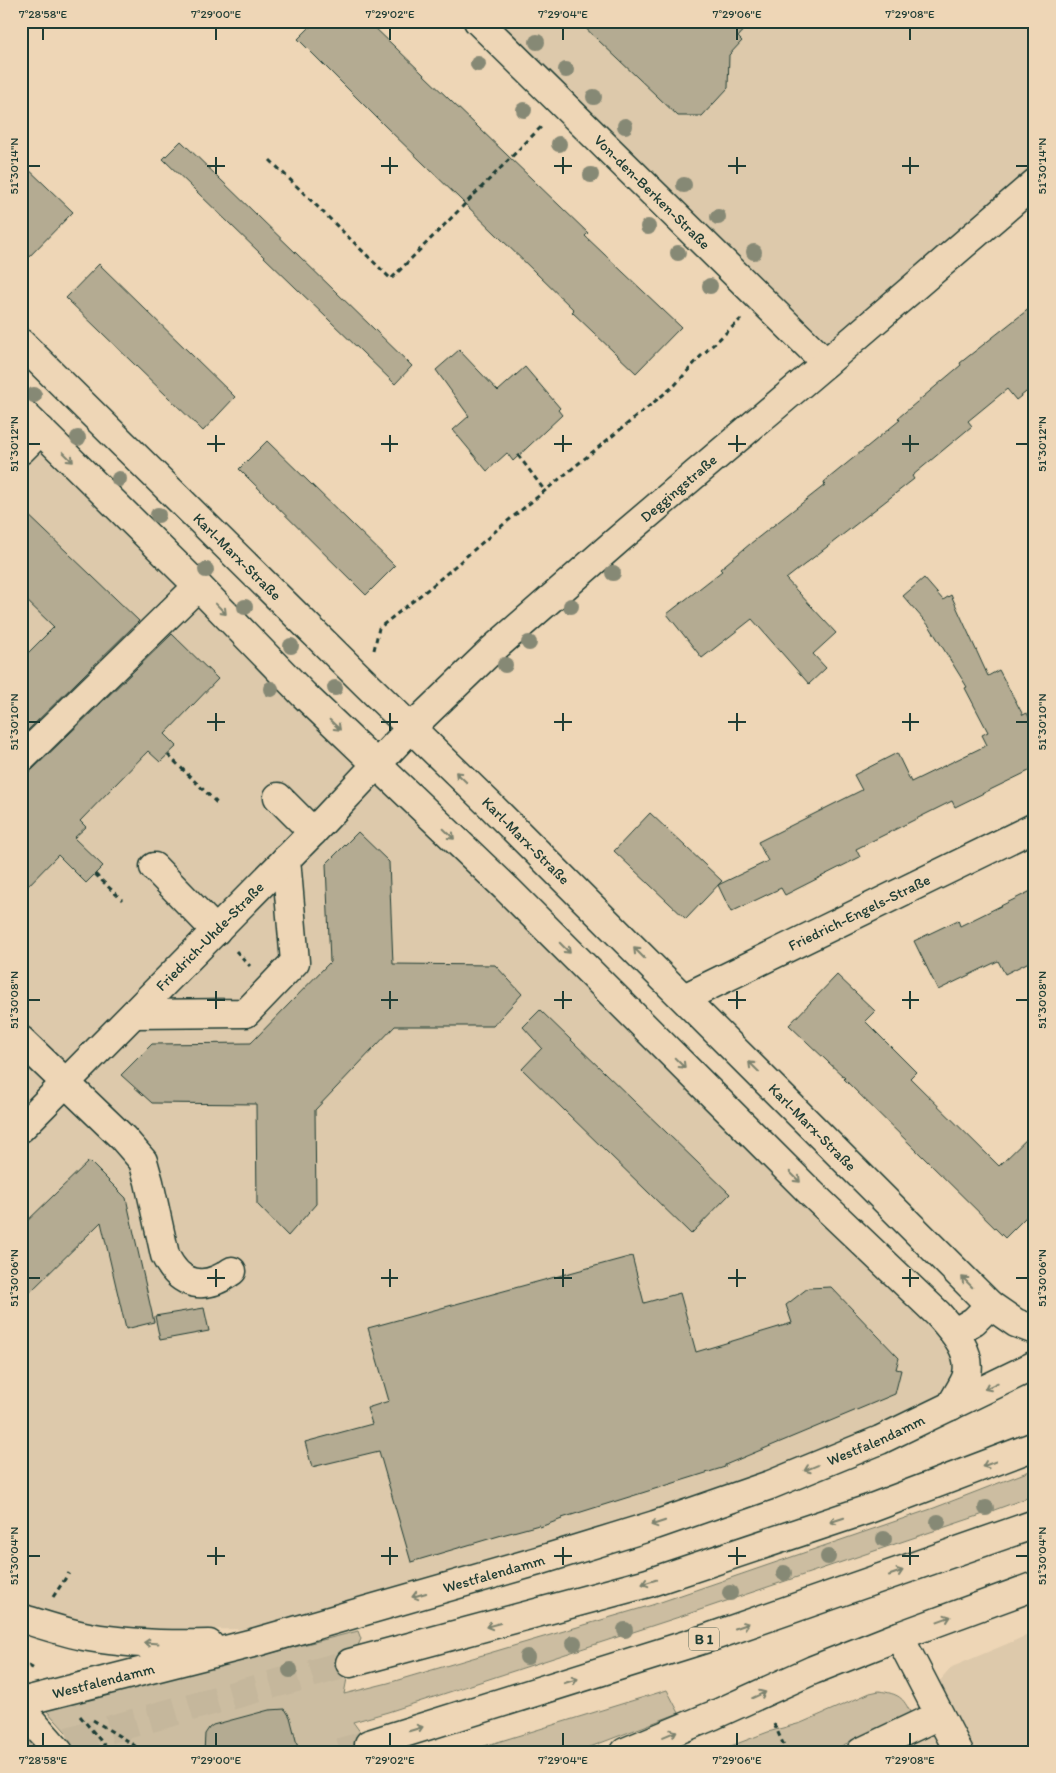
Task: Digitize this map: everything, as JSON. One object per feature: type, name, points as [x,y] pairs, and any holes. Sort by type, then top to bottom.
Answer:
[{"type":"street","name":"Von-den-Berken-Straße","points":[[478,21],[826,363]]},
{"type":"street","name":"Deggingstraße","points":[[404,735],[540,606],[1035,183]]},
{"type":"street","name":"Karl-Marx-Straße","points":[[21,343],[366,684],[404,735],[684,998],[990,1305],[1016,1323],[1035,1330]]},
{"type":"street","points":[[21,411],[198,586],[304,695],[506,890],[812,1194],[938,1314],[954,1332],[967,1356],[967,1374],[951,1406]]},
{"type":"street","points":[[21,450],[41,430]]},
{"type":"street","points":[[21,759],[198,586]]},
{"type":"street","name":"Friedrich-Uhde-Straße","points":[[21,1128],[216,931],[404,735]]},
{"type":"street","points":[[278,797],[312,832]]},
{"type":"street","name":"Friedrich-Engels-Straße","points":[[684,998],[1035,826]]},
{"type":"street","points":[[134,1014],[246,1013],[295,962],[286,859]]},
{"type":"street","points":[[154,867],[216,931]]},
{"type":"street","points":[[21,1040],[123,1138],[142,1161],[149,1182],[165,1255],[170,1266],[188,1281],[198,1284],[211,1283],[232,1271]]},
{"type":"street","points":[[954,1332],[974,1321],[990,1305]]},
{"type":"street","name":"Westfalendamm","points":[[21,1702],[252,1643],[538,1561],[714,1505],[770,1485],[880,1440],[1035,1365]]},
{"type":"street","points":[[350,1663],[648,1583],[869,1509],[1035,1446]]},
{"type":"street","name":"B 1","points":[[369,1744],[711,1637],[1035,1524]]},
{"type":"street","points":[[625,1752],[714,1715],[813,1670],[1035,1586]]},
{"type":"street","points":[[21,1618],[88,1637],[115,1641],[177,1645],[252,1643]]},
{"type":"street","points":[[899,1636],[959,1752]]},
{"type":"street","points":[[21,1709],[59,1752]]},
{"type":"street","points":[[861,1752],[939,1715]]},
{"type":"path","points":[[270,160],[391,279],[563,104]]},
{"type":"path","points":[[366,684],[379,628],[432,586],[498,528],[675,385],[700,356],[763,299]]},
{"type":"path","points":[[518,455],[545,491]]},
{"type":"path","points":[[168,755],[218,804]]},
{"type":"path","points":[[95,874],[122,900]]},
{"type":"path","points":[[58,1589],[70,1573]]},
{"type":"path","points":[[75,1710],[110,1752]]},
{"type":"path","points":[[92,1720],[145,1752]]},
{"type":"path","points":[[774,1724],[787,1752]]},
{"type":"shaded area","points":[[496,21],[1035,21],[1035,167],[829,347]]},
{"type":"shaded area","points":[[21,430],[639,1033],[934,1328],[954,1356],[952,1372],[943,1394],[806,1456],[688,1501],[611,1526],[254,1629],[151,1630],[99,1626],[21,1604]]},
{"type":"shaded area","points":[[1035,1469],[1035,1495],[679,1617],[353,1722],[369,1744],[378,1752],[84,1752],[46,1710],[358,1631],[361,1639],[350,1663],[344,1694],[388,1683],[652,1605],[934,1508]]},
{"type":"shaded area","points":[[1035,1632],[1035,1752],[830,1752],[911,1714],[952,1667]]},
{"type":"shaded area","points":[[667,1690],[679,1713],[577,1752],[465,1752]]},
{"type":"shaded area","points":[[879,1691],[900,1697],[911,1714],[828,1752],[715,1752],[768,1732],[801,1723],[870,1693]]},
{"type":"building","points":[[316,21],[368,21],[588,233],[585,236],[681,327],[636,373],[572,312],[574,310],[298,39]]},
{"type":"building","points":[[578,21],[752,21],[738,37],[742,41],[729,55],[728,88],[702,116],[678,116]]},
{"type":"building","points":[[181,141],[412,366],[395,384],[163,159]]},
{"type":"building","points":[[21,162],[73,212],[21,265]]},
{"type":"building","points":[[99,264],[235,397],[203,431],[66,298]]},
{"type":"building","points":[[1035,304],[1035,385],[1016,400],[1007,389],[968,421],[972,426],[912,476],[914,479],[786,579],[836,633],[813,654],[826,668],[809,684],[752,619],[702,658],[667,614],[722,571],[720,569],[750,544],[825,485],[824,482],[900,420],[898,418],[961,365],[960,363]]},
{"type":"building","points":[[459,350],[498,391],[525,367],[560,408],[558,410],[562,415],[513,461],[507,453],[487,471],[453,430],[469,416],[436,370]]},
{"type":"building","points":[[267,441],[395,566],[366,595],[239,469]]},
{"type":"building","points":[[21,508],[139,621],[21,737],[21,660],[54,627],[21,595]]},
{"type":"building","points":[[924,578],[943,600],[951,595],[988,676],[999,670],[1023,715],[1027,713],[1035,730],[1035,768],[955,807],[952,801],[856,849],[860,857],[785,895],[781,888],[731,912],[718,885],[768,861],[758,842],[862,790],[854,775],[897,753],[911,782],[987,745],[982,735],[988,732],[965,688],[967,687],[930,627],[903,596]]},
{"type":"building","points":[[172,634],[218,679],[165,734],[177,746],[160,762],[148,751],[80,821],[86,827],[74,838],[103,866],[86,883],[58,855],[21,893],[21,774],[32,770]]},
{"type":"building","points":[[650,813],[722,881],[686,919],[614,851]]},
{"type":"building","points":[[358,832],[389,862],[393,964],[495,965],[522,994],[493,1026],[395,1026],[315,1110],[316,1204],[288,1236],[257,1204],[256,1104],[152,1103],[121,1075],[152,1044],[251,1043],[330,962],[326,864]]},
{"type":"building","points":[[1035,889],[1035,959],[1005,974],[998,961],[938,990],[914,941],[958,920],[960,926]]},
{"type":"building","points":[[837,975],[875,1011],[865,1021],[916,1072],[910,1078],[999,1166],[1035,1131],[1035,1208],[1005,1238],[845,1078],[789,1025]]},
{"type":"building","points":[[540,1010],[730,1194],[691,1234],[522,1069],[542,1048],[523,1027]]},
{"type":"building","points":[[89,1161],[126,1198],[154,1322],[126,1329],[101,1222],[21,1301],[21,1227]]},
{"type":"building","points":[[632,1256],[644,1303],[680,1293],[696,1352],[792,1323],[786,1305],[808,1288],[831,1287],[899,1358],[896,1369],[901,1370],[895,1394],[725,1465],[725,1467],[562,1518],[540,1527],[539,1525],[502,1535],[411,1562],[379,1451],[312,1467],[305,1442],[372,1424],[367,1408],[389,1401],[368,1328]]},
{"type":"building","points":[[204,1308],[209,1331],[160,1340],[155,1316]]},
{"type":"building","points":[[285,1709],[290,1717],[299,1752],[204,1752],[205,1734],[213,1725],[269,1710]]},
{"type":"tunnel","points":[[28,1752],[350,1663]]},
{"type":"tunnel","points":[[340,1752],[369,1744]]}]
